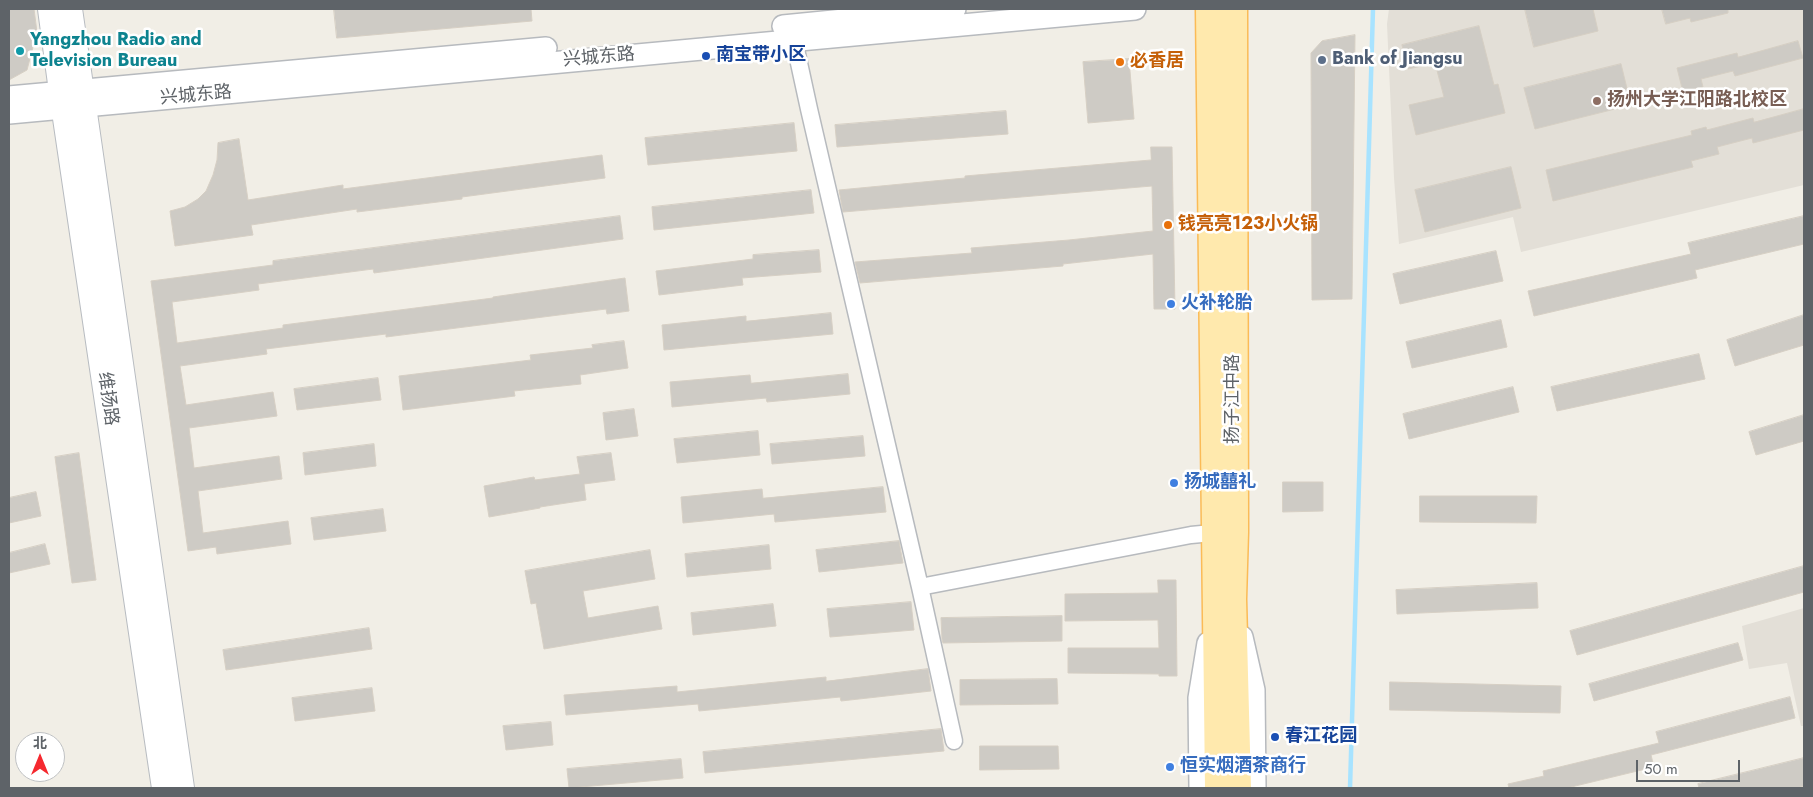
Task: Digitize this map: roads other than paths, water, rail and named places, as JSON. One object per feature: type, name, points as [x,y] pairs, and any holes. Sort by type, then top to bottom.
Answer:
[{"type":"main road","name":"维扬路","points":[[50,9],[72,99],[182,788]]},
{"type":"main road","name":"维扬路","points":[[70,9],[72,99],[164,788]]},
{"type":"main road","name":"扬子江中路","points":[[1209,9],[1225,532]]},
{"type":"main road","name":"扬子江中路","points":[[1218,788],[1224,600],[1234,9]]},
{"type":"main road","name":"扬子江中路","points":[[1224,600],[1238,788]]},
{"type":"street","name":"兴城东路","points":[[72,99],[955,9]]},
{"type":"street","name":"兴城东路","points":[[72,99],[794,40],[1135,9]]},
{"type":"street","points":[[794,40],[808,109],[920,587],[954,741]]},
{"type":"street","points":[[9,96],[72,99]]},
{"type":"street","points":[[9,113],[72,99]]},
{"type":"street","points":[[920,587],[1191,535],[1225,532]]},
{"type":"street","points":[[1200,788],[1199,698],[1224,600]]},
{"type":"street","points":[[1224,600],[1254,690],[1255,788]]},
{"type":"waterway","points":[[1350,788],[1373,9]]},
{"type":"place","name":"Yangzhou Radio and Television Bureau","points":[[20,51]]},
{"type":"place","name":"南宝带小区","points":[[706,56]]},
{"type":"place","name":"Bank of Jiangsu","points":[[1322,60]]},
{"type":"place","name":"必香居","points":[[1120,62]]},
{"type":"place","name":"扬州大学江阳路北校区","points":[[1597,101]]},
{"type":"place","name":"钱亮亮123小火锅","points":[[1168,225]]},
{"type":"place","name":"火补轮胎","points":[[1171,304]]},
{"type":"place","name":"扬城囍礼","points":[[1174,483]]},
{"type":"place","name":"春江花园","points":[[1275,737]]},
{"type":"place","name":"恒实烟酒茶商行","points":[[1170,767]]}]
